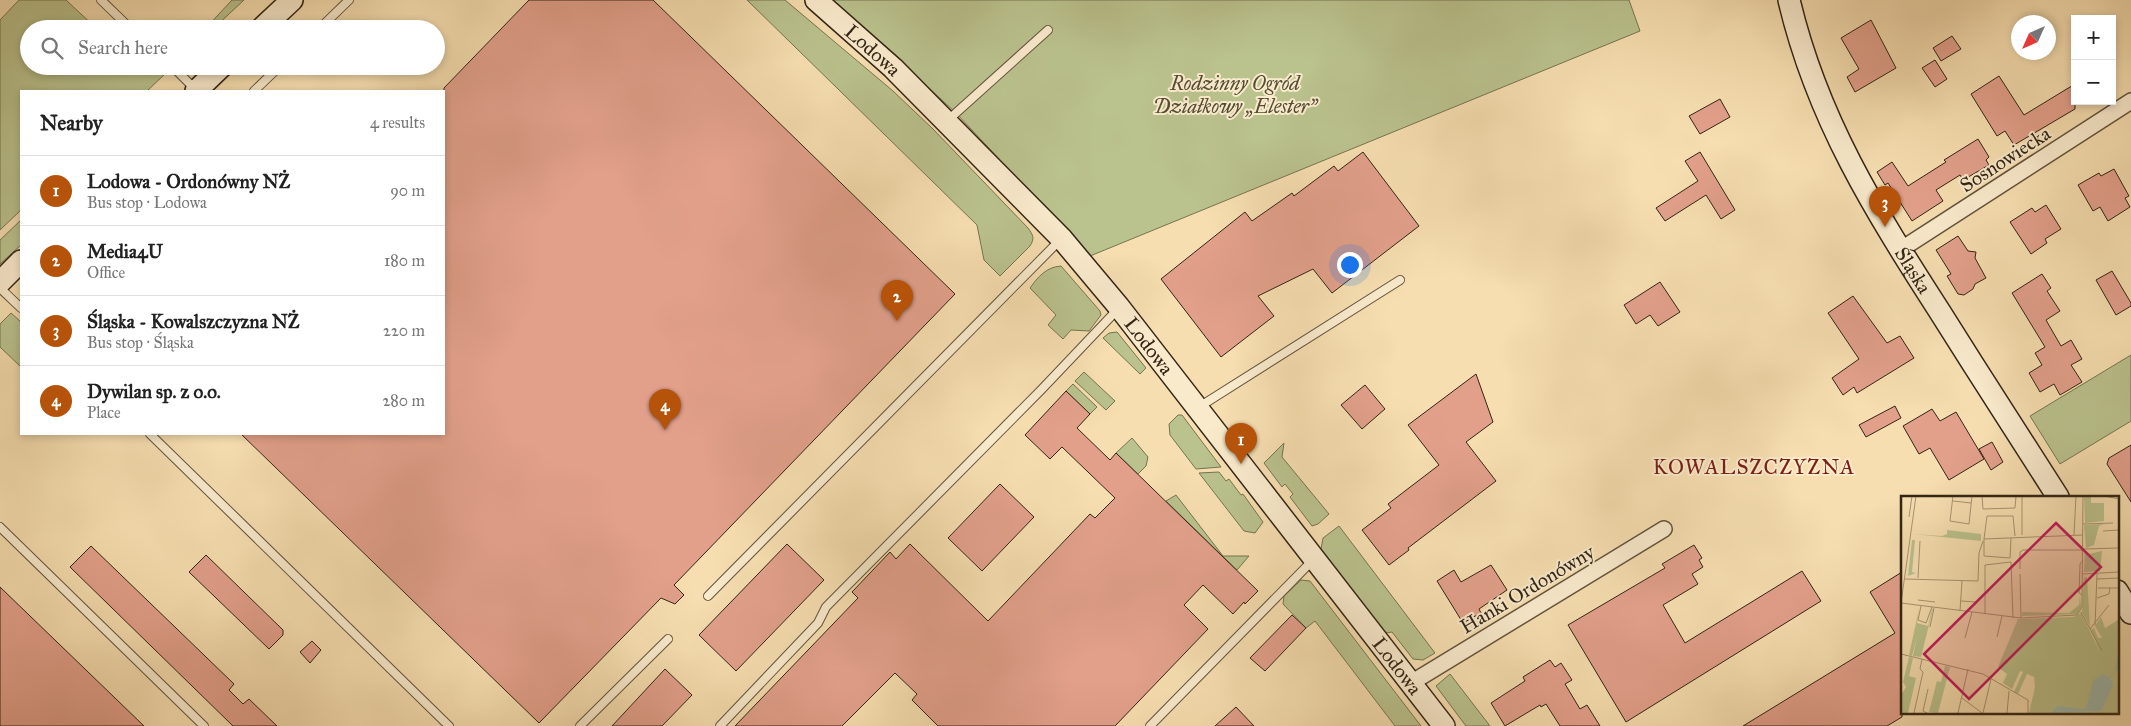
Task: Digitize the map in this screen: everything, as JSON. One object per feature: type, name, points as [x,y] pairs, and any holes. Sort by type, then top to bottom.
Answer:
[{"type":"street","points":[[271,20],[292,0]]},
{"type":"street","name":"Lodowa","points":[[816,0],[893,68],[1062,239],[1119,307],[1444,726]]},
{"type":"street","name":"Śląska","points":[[1789,0],[1804,55],[1829,120],[1861,187],[2057,496]]},
{"type":"street","points":[[197,90],[213,75]]},
{"type":"street","name":"Sosnowiecka","points":[[1900,250],[2131,101]]},
{"type":"street","points":[[0,282],[20,262]]},
{"type":"street","name":"Hanki Ordonówny","points":[[1411,683],[1664,529]]},
{"type":"street","points":[[2118,593],[2131,613]]},
{"type":"lane","points":[[101,0],[122,20]]},
{"type":"lane","points":[[328,20],[349,0]]},
{"type":"lane","points":[[947,121],[1048,30]]},
{"type":"lane","points":[[181,75],[195,90]]},
{"type":"lane","points":[[255,90],[271,75]]},
{"type":"lane","points":[[708,596],[1062,239]]},
{"type":"lane","points":[[1198,408],[1400,280]]},
{"type":"lane","points":[[0,288],[20,307]]},
{"type":"lane","points":[[720,726],[818,623],[826,607],[1042,389],[1119,307]]},
{"type":"lane","points":[[151,435],[449,726]]},
{"type":"lane","points":[[0,527],[204,726]]},
{"type":"lane","points":[[1150,726],[1314,559]]},
{"type":"lane","points":[[580,726],[668,639]]},
{"type":"green space","points":[[19,0],[66,0],[87,20],[20,20],[20,75],[164,75],[148,90],[20,90],[20,211],[0,230],[0,20]]},
{"type":"green space","points":[[232,0],[244,0],[223,20],[213,20]]},
{"type":"green space","points":[[747,0],[785,0],[893,91],[933,129],[1028,228],[1033,237],[1030,246],[1000,276],[984,260],[977,225]]},
{"type":"green space","name":"Rodzinny Ogród Działkowy „Elester”","points":[[833,0],[1629,0],[1640,31],[1090,256],[956,113]]},
{"type":"green space","points":[[20,221],[20,246],[0,264],[0,240]]},
{"type":"green space","points":[[1061,266],[1100,311],[1101,315],[1089,331],[1071,330],[1063,339],[1048,325],[1056,315],[1030,288],[1039,276],[1047,270]]},
{"type":"green space","points":[[11,313],[20,321],[20,366],[0,347],[0,324]]},
{"type":"green space","points":[[1117,332],[1146,368],[1140,374],[1103,338],[1109,333]]},
{"type":"green space","points":[[2131,355],[2131,421],[2060,464],[2030,416]]},
{"type":"green space","points":[[1084,372],[1115,401],[1106,410],[1075,381]]},
{"type":"green space","points":[[1073,384],[1097,407],[1090,414],[1066,391]]},
{"type":"green space","points":[[1178,415],[1182,415],[1221,467],[1196,469],[1170,435],[1169,424]]},
{"type":"green space","points":[[1132,438],[1148,457],[1146,466],[1138,474],[1116,453]]},
{"type":"green space","points":[[1284,443],[1282,457],[1329,514],[1318,524],[1312,526],[1290,497],[1293,494],[1285,484],[1282,487],[1264,463]]},
{"type":"green space","points":[[1219,472],[1226,481],[1229,479],[1241,495],[1243,494],[1263,522],[1255,533],[1244,531],[1199,473]]},
{"type":"green space","points":[[1176,495],[1223,556],[1249,556],[1237,570],[1166,501]]},
{"type":"green space","points":[[1339,526],[1435,653],[1423,660],[1413,659],[1392,632],[1386,633],[1321,549],[1323,538]]},
{"type":"green space","points":[[1301,580],[1310,581],[1421,726],[1395,726],[1315,621],[1306,628],[1283,604],[1284,596]]},
{"type":"green space","points":[[1450,674],[1490,726],[1466,726],[1436,686]]},
{"type":"building","points":[[529,0],[653,0],[955,294],[674,585],[684,595],[675,604],[661,598],[539,723],[242,435],[445,435],[444,88]]},
{"type":"building","points":[[1871,20],[1896,68],[1855,92],[1847,77],[1859,69],[1841,38]]},
{"type":"building","points":[[1952,36],[1961,49],[1941,61],[1933,48]]},
{"type":"building","points":[[1935,60],[1947,79],[1935,87],[1922,68]]},
{"type":"building","points":[[1999,76],[2024,115],[2071,86],[2071,105],[2075,105],[2075,109],[2014,145],[2005,131],[1997,136],[1971,94]]},
{"type":"building","points":[[1720,99],[1730,117],[1700,134],[1689,116]]},
{"type":"building","points":[[1978,139],[1989,157],[1986,160],[1989,165],[1963,180],[1960,175],[1936,190],[1943,201],[1912,221],[1888,183],[1885,185],[1877,172],[1892,162],[1908,186],[1946,162],[1944,160]]},
{"type":"building","points":[[1363,152],[1419,226],[1332,293],[1313,269],[1258,296],[1274,316],[1221,357],[1161,279],[1245,212],[1252,221],[1292,193],[1294,196],[1334,166],[1338,171]]},
{"type":"building","points":[[1700,152],[1735,210],[1721,219],[1706,195],[1665,221],[1656,208],[1698,181],[1685,161]]},
{"type":"building","points":[[2114,169],[2129,196],[2125,198],[2130,207],[2108,221],[2100,207],[2093,211],[2078,185],[2099,173],[2101,176]]},
{"type":"building","points":[[2046,205],[2061,229],[2045,239],[2047,243],[2031,254],[2010,222],[2032,208],[2035,212]]},
{"type":"building","points":[[1958,236],[1968,251],[1976,252],[1975,258],[1986,278],[1975,284],[1973,289],[1964,295],[1958,294],[1947,276],[1951,274],[1936,250]]},
{"type":"building","points":[[2112,271],[2131,303],[2131,306],[2116,315],[2096,280]]},
{"type":"building","points":[[2042,274],[2051,288],[2047,291],[2060,311],[2046,320],[2061,346],[2071,340],[2082,359],[2071,365],[2082,382],[2060,395],[2054,384],[2040,392],[2029,373],[2042,365],[2035,353],[2045,347],[2012,293]]},
{"type":"building","points":[[1660,282],[1680,312],[1658,326],[1650,315],[1636,324],[1624,305]]},
{"type":"building","points":[[1853,296],[1887,343],[1900,336],[1914,358],[1857,393],[1854,387],[1843,395],[1832,378],[1859,359],[1828,313]]},
{"type":"building","points":[[1476,374],[1493,422],[1466,442],[1496,481],[1408,548],[1409,550],[1389,565],[1362,530],[1391,508],[1388,504],[1439,465],[1408,425]]},
{"type":"building","points":[[1365,385],[1385,409],[1362,429],[1341,405]]},
{"type":"building","points":[[1066,391],[1090,414],[1077,428],[1110,460],[1116,453],[1258,591],[1233,614],[1203,585],[1184,605],[1208,629],[1115,726],[938,726],[912,700],[917,694],[895,673],[842,726],[735,726],[858,598],[852,592],[890,552],[896,559],[910,544],[988,621],[1090,514],[1095,518],[1115,498],[1062,447],[1050,459],[1025,435]]},
{"type":"building","points":[[1895,406],[1901,418],[1866,437],[1859,425]]},
{"type":"building","points":[[1932,409],[1940,421],[1956,412],[1984,459],[1949,480],[1930,448],[1919,454],[1903,426]]},
{"type":"building","points":[[1992,442],[2003,462],[1991,470],[1979,449]]},
{"type":"building","points":[[2131,445],[2131,502],[2107,464],[2109,458]]},
{"type":"building","points":[[1000,484],[1034,517],[982,571],[948,538]]},
{"type":"building","points":[[787,544],[824,580],[736,671],[699,635]]},
{"type":"building","points":[[1694,545],[1702,558],[1699,560],[1703,567],[1692,574],[1698,584],[1663,605],[1685,643],[1802,571],[1821,601],[1626,722],[1568,625],[1665,568],[1662,564]]},
{"type":"building","points":[[91,546],[234,684],[229,690],[243,704],[249,699],[277,726],[233,726],[70,567]]},
{"type":"building","points":[[206,555],[283,630],[283,635],[269,649],[189,572]]},
{"type":"building","points":[[1491,565],[1507,590],[1479,609],[1481,613],[1463,623],[1437,581],[1454,570],[1461,582]]},
{"type":"building","points":[[1901,573],[1902,717],[1887,726],[1743,726],[1895,633],[1870,592]]},
{"type":"building","points":[[0,587],[144,726],[0,726]]},
{"type":"building","points":[[1292,615],[1306,628],[1265,671],[1250,658]]},
{"type":"building","points":[[312,641],[321,650],[310,663],[300,652]]},
{"type":"building","points":[[1550,660],[1555,667],[1561,663],[1572,680],[1565,684],[1580,709],[1587,705],[1600,726],[1560,726],[1546,704],[1541,707],[1540,705],[1505,726],[1491,703],[1525,681],[1523,677]]},
{"type":"building","points":[[665,669],[692,695],[662,726],[612,726]]},
{"type":"building","points":[[1236,707],[1254,726],[1215,726]]},
{"type":"place","name":"Śląska - Kowalszczyzna NŻ","points":[[1885,227]]},
{"type":"place","name":"Media4U","points":[[897,321]]},
{"type":"place","name":"Dywilan sp. z o.o.","points":[[665,430]]},
{"type":"place","name":"Lodowa - Ordonówny NŻ","points":[[1241,464]]},
{"type":"district","name":"KOWALSZCZYZNA","points":[[1754,467]]}]
